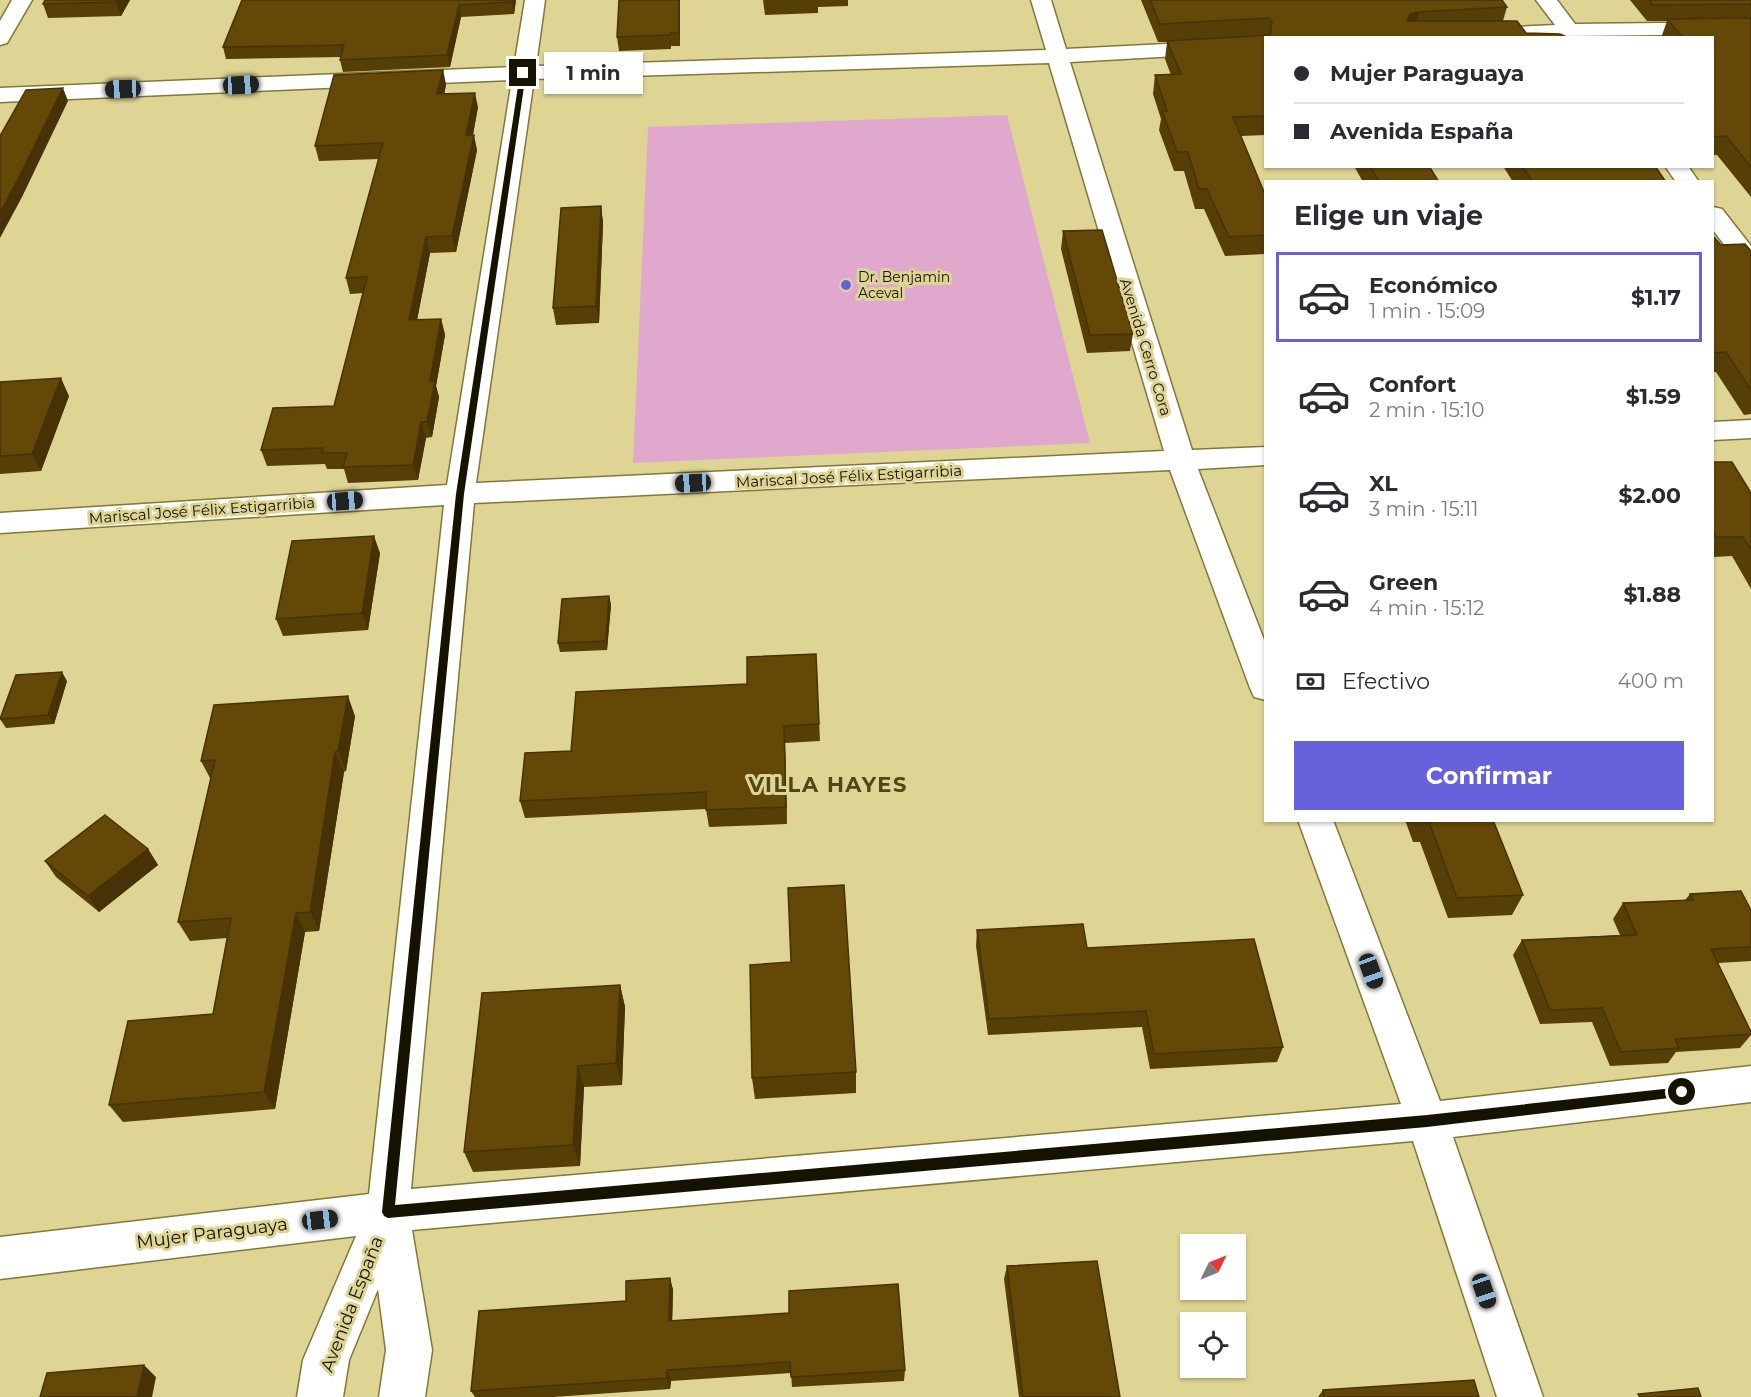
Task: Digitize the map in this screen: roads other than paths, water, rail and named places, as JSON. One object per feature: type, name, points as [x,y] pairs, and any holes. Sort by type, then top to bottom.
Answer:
[{"type":"street","points":[[0,39],[22,0]]},
{"type":"street","name":"Avenida España","points":[[402,1397],[408,1350],[388,1212],[460,494],[535,0]]},
{"type":"street","name":"Avenida Cerro Cora","points":[[1041,0],[1181,461],[1264,683]]},
{"type":"street","points":[[1546,0],[1573,34]]},
{"type":"street","points":[[1494,36],[1751,28]]},
{"type":"street","points":[[0,94],[523,73],[1058,56],[1264,45]]},
{"type":"street","points":[[1714,215],[1751,263]]},
{"type":"street","points":[[1714,431],[1751,429]]},
{"type":"street","name":"Mariscal José Félix Estigarribia","points":[[0,523],[460,494],[1264,456]]},
{"type":"street","points":[[1316,822],[1427,1121],[1520,1397]]},
{"type":"street","name":"Mujer Paraguaya","points":[[0,1258],[388,1212],[1427,1121],[1751,1084]]},
{"type":"street","name":"Avenida España","points":[[320,1397],[326,1360],[388,1212]]},
{"type":"place","name":"Dr. Benjamin Aceval","points":[[846,285]]},
{"type":"district","name":"VILLA HAYES","points":[[828,784]]}]
